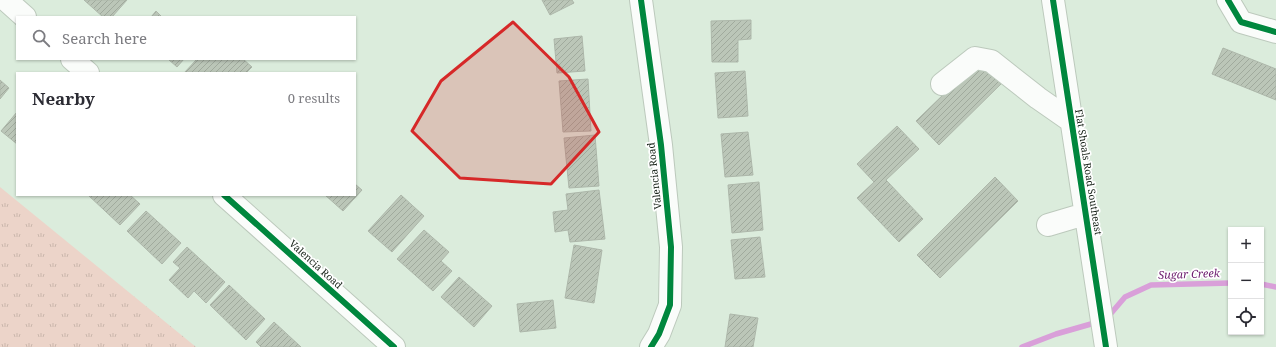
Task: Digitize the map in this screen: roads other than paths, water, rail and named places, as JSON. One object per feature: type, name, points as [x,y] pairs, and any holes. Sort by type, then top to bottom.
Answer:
[{"type":"street","points":[[6,0],[24,16]]},
{"type":"street","name":"Valencia Road","points":[[641,0],[661,145],[671,248],[670,306],[660,334],[651,347]]},
{"type":"street","name":"Flat Shoals Road Southeast","points":[[1053,0],[1106,347]]},
{"type":"street","points":[[1228,0],[1241,22],[1276,32]]},
{"type":"street","points":[[942,84],[975,58],[991,61],[1038,98],[1071,121]]},
{"type":"street","points":[[73,60],[87,72]]},
{"type":"street","name":"Valencia Road","points":[[225,196],[394,347]]},
{"type":"street","points":[[1048,225],[1085,214]]},
{"type":"waterway","name":"Sugar Creek","points":[[1107,318],[1125,297],[1151,285],[1228,283]]},
{"type":"waterway","name":"Sugar Creek","points":[[1264,285],[1276,287]]},
{"type":"waterway","name":"Sugar Creek","points":[[1022,347],[1056,334],[1098,322]]}]
